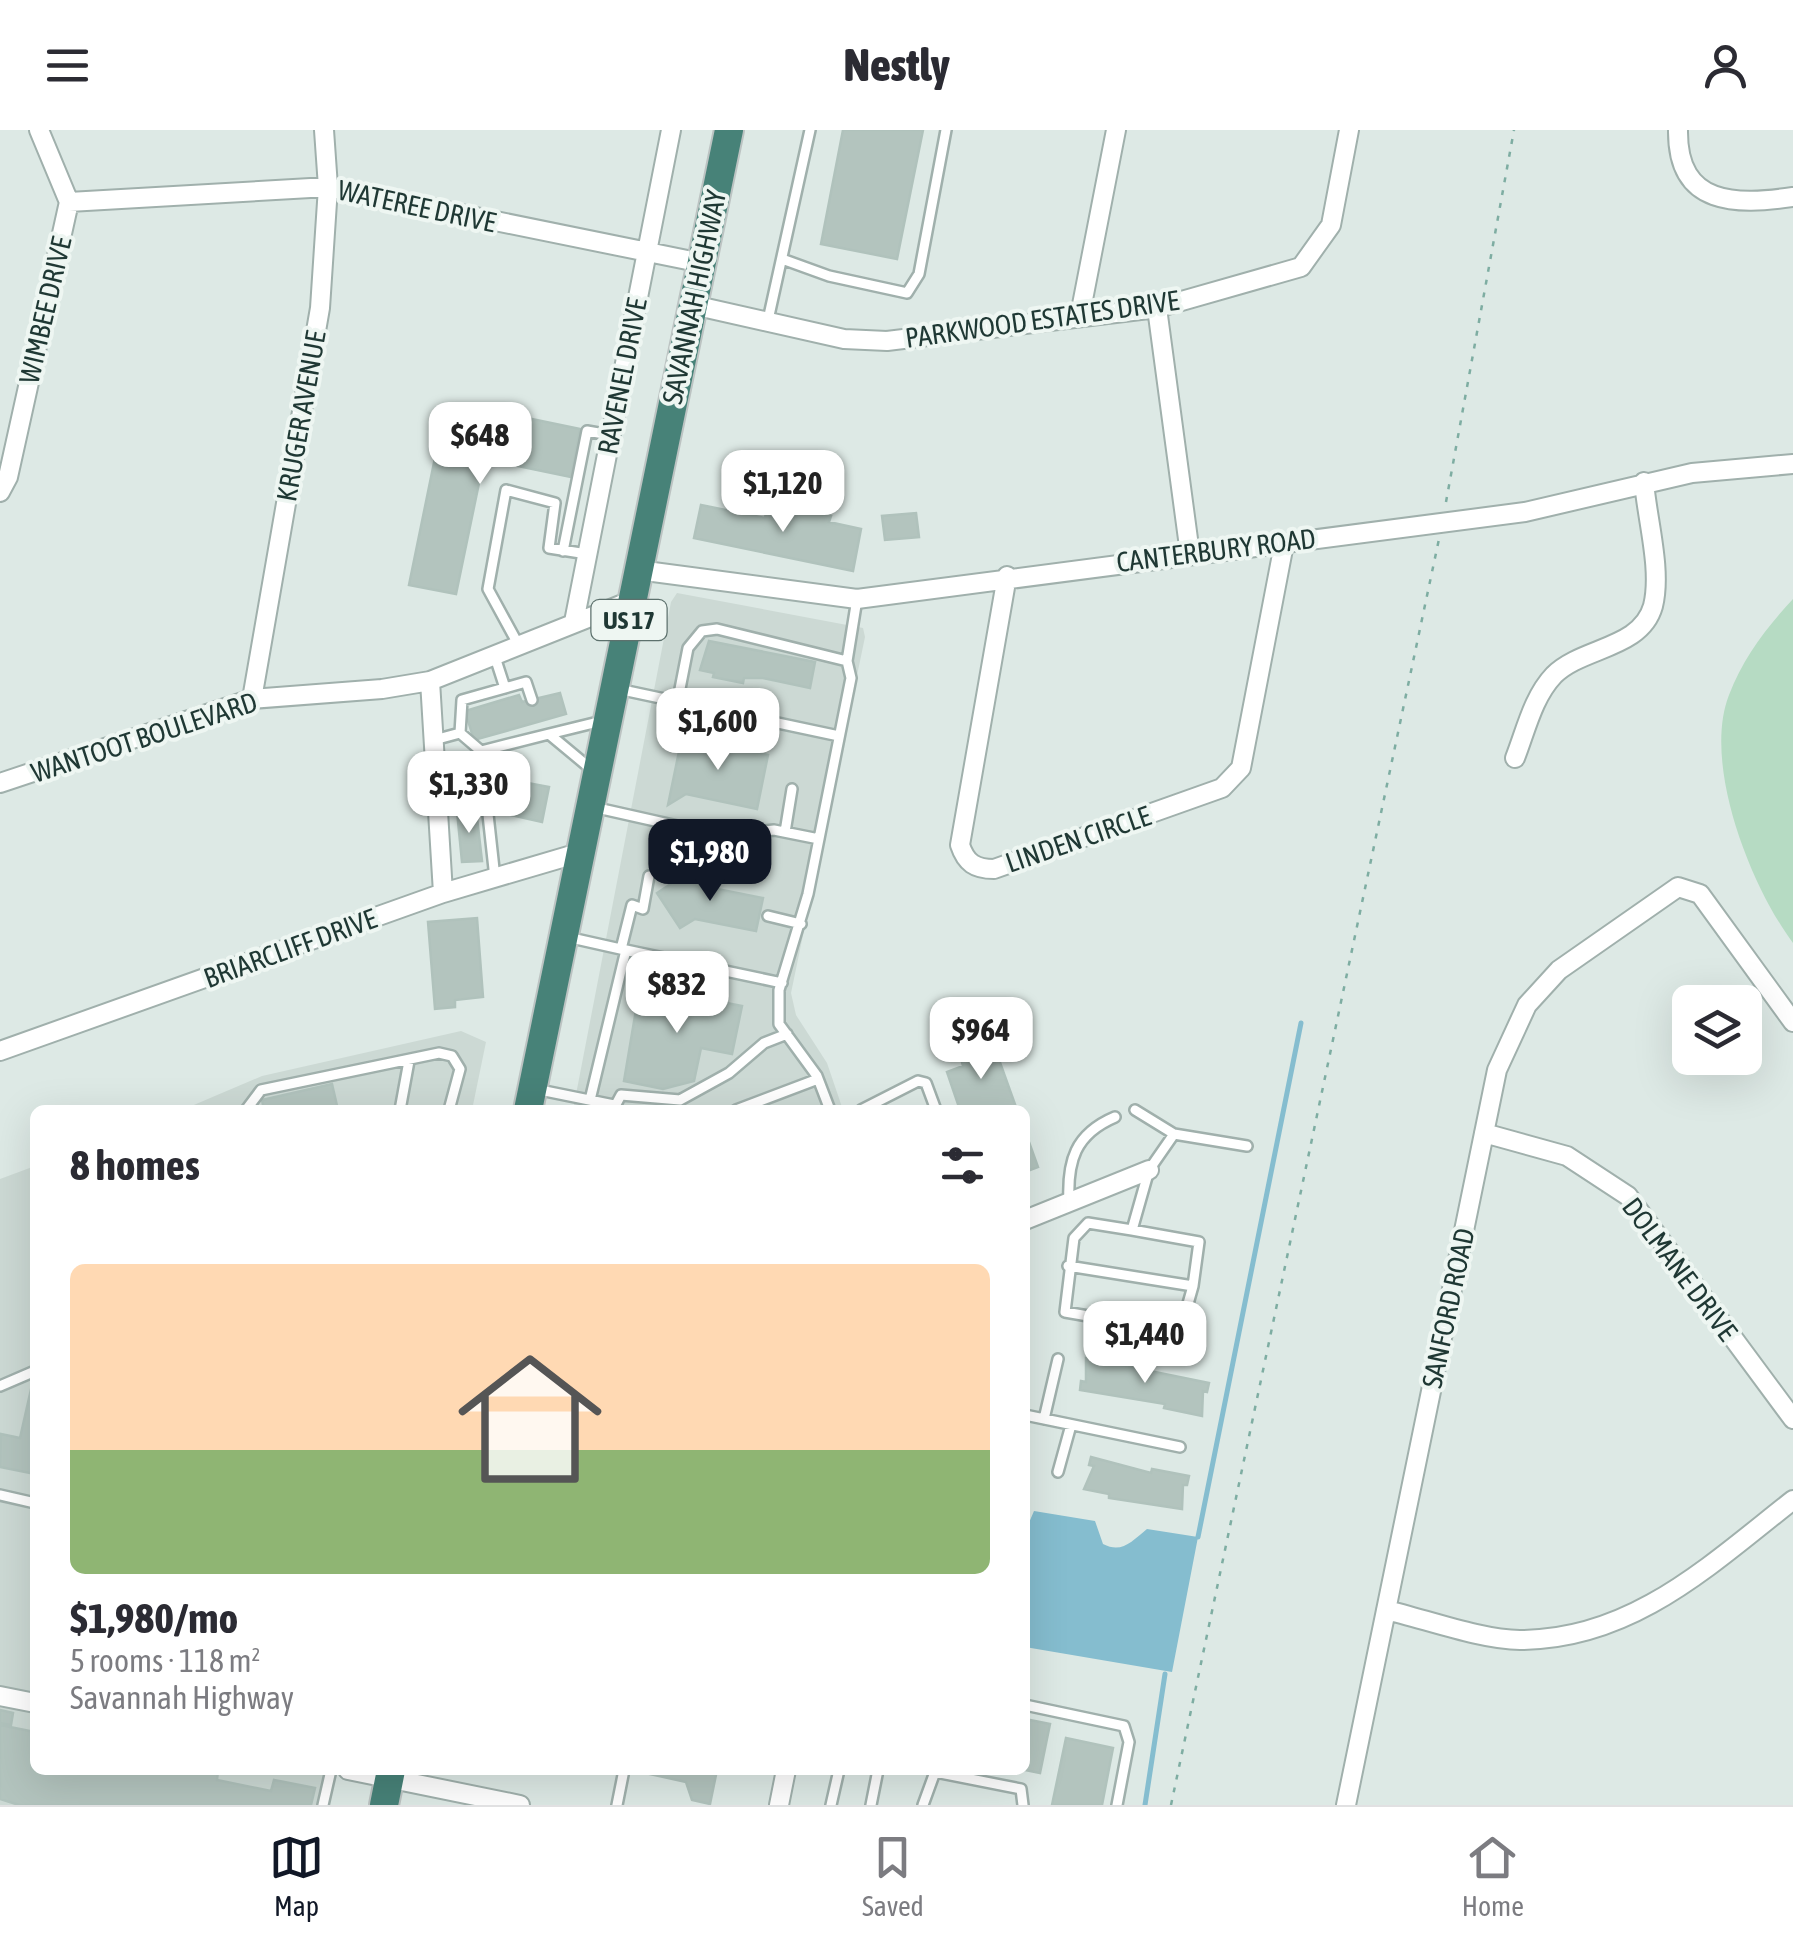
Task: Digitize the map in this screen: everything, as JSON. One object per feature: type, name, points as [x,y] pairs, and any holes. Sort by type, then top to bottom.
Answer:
[{"type":"highway","name":"SAVANNAH HIGHWAY","points":[[530,1099],[729,130]]},
{"type":"street","name":"WIMBEE DRIVE","points":[[0,492],[8,477],[70,202],[40,130]]},
{"type":"street","name":"KRUGER AVENUE","points":[[252,699],[320,308],[328,187],[324,130]]},
{"type":"street","name":"RAVENEL DRIVE","points":[[574,622],[671,130]]},
{"type":"street","points":[[1080,315],[1116,130]]},
{"type":"street","name":"PARKWOOD ESTATES DRIVE","points":[[693,305],[844,338],[887,341],[1156,308],[1301,267],[1331,225],[1349,130]]},
{"type":"street","points":[[1678,130],[1688,174],[1703,188],[1741,204],[1793,196]]},
{"type":"street","name":"WATEREE DRIVE","points":[[70,202],[328,187],[702,263]]},
{"type":"street","points":[[1156,308],[1190,554]]},
{"type":"street","name":"CANTERBURY ROAD","points":[[638,570],[857,599],[1008,576],[1525,512],[1644,482],[1793,464]]},
{"type":"street","points":[[1515,758],[1540,690],[1558,671],[1580,657],[1623,640],[1652,609],[1655,589],[1644,482]]},
{"type":"street","name":"LINDEN CIRCLE","points":[[1008,576],[960,845],[964,858],[981,869],[994,869],[1170,807],[1235,779],[1241,768],[1284,544]]},
{"type":"street","name":"WANTOOT BOULEVARD","points":[[0,783],[252,699],[382,689],[430,681],[633,600]]},
{"type":"street","points":[[430,681],[443,893]]},
{"type":"street","name":"BRIARCLIFF DRIVE","points":[[0,1051],[443,893],[582,852]]},
{"type":"street","name":"SANFORD ROAD","points":[[1346,1805],[1497,1070],[1527,1005],[1559,970],[1678,887],[1700,894],[1793,1022]]},
{"type":"street","name":"DOLMANE DRIVE","points":[[1484,1133],[1568,1156],[1628,1196],[1793,1420]]},
{"type":"street","points":[[1030,1218],[1150,1170]]},
{"type":"street","points":[[1386,1610],[1517,1640],[1576,1635],[1634,1617],[1694,1578],[1793,1500]]},
{"type":"street","points":[[0,1696],[30,1702]]},
{"type":"street","points":[[361,1775],[388,1785],[520,1805]]},
{"type":"street","points":[[779,1805],[785,1775]]},
{"type":"lane","points":[[768,320],[810,130]]},
{"type":"lane","points":[[782,259],[829,276],[908,292],[919,274],[946,130]]},
{"type":"lane","points":[[563,550],[587,430],[610,435]]},
{"type":"lane","points":[[518,644],[488,589],[506,490],[555,503],[548,548],[587,554]]},
{"type":"lane","points":[[828,1105],[818,1079],[779,1024],[782,983],[800,924],[851,678],[847,661],[857,599]]},
{"type":"lane","points":[[678,699],[688,648],[702,631],[718,629],[847,661]]},
{"type":"lane","points":[[494,654],[500,693]]},
{"type":"lane","points":[[460,733],[462,700],[476,702],[526,682],[532,700]]},
{"type":"lane","points":[[616,688],[839,736]]},
{"type":"lane","points":[[434,740],[460,733],[485,750],[609,719]]},
{"type":"lane","points":[[538,722],[545,735],[597,776]]},
{"type":"lane","points":[[507,731],[510,744]]},
{"type":"lane","points":[[486,736],[495,878]]},
{"type":"lane","points":[[785,832],[792,789]]},
{"type":"lane","points":[[590,807],[722,836],[785,832],[819,839]]},
{"type":"lane","points":[[590,1100],[632,905],[643,908],[649,876]]},
{"type":"lane","points":[[768,916],[800,924]]},
{"type":"lane","points":[[564,937],[782,983]]},
{"type":"lane","points":[[615,1105],[621,1094],[680,1100],[729,1074],[764,1043],[787,1034]]},
{"type":"lane","points":[[250,1105],[262,1090],[439,1053],[452,1056],[460,1069],[451,1105]]},
{"type":"lane","points":[[401,1105],[409,1061]]},
{"type":"lane","points":[[749,1105],[818,1079]]},
{"type":"lane","points":[[880,1105],[918,1081],[926,1083],[934,1105]]},
{"type":"lane","points":[[684,1096],[687,1105]]},
{"type":"lane","points":[[530,1099],[590,1100],[604,1105]]},
{"type":"lane","points":[[1135,1110],[1174,1134],[1247,1146]]},
{"type":"lane","points":[[1070,1202],[1072,1158],[1082,1136],[1115,1117]]},
{"type":"lane","points":[[1132,1230],[1150,1170],[1174,1134]]},
{"type":"lane","points":[[1088,1223],[1198,1242],[1193,1286],[1180,1332],[1065,1312],[1068,1266],[1074,1238],[1088,1223]]},
{"type":"lane","points":[[1068,1266],[1193,1286]]},
{"type":"lane","points":[[1044,1419],[1058,1358]]},
{"type":"lane","points":[[0,1386],[30,1373]]},
{"type":"lane","points":[[1030,1416],[1180,1447]]},
{"type":"lane","points":[[1058,1472],[1071,1425]]},
{"type":"lane","points":[[0,1495],[30,1503]]},
{"type":"lane","points":[[1030,1706],[1124,1726],[1129,1742],[1117,1805]]},
{"type":"lane","points":[[324,1805],[329,1775]]},
{"type":"lane","points":[[616,1805],[623,1775]]},
{"type":"lane","points":[[831,1805],[838,1775]]},
{"type":"lane","points":[[871,1805],[877,1775]]},
{"type":"lane","points":[[923,1805],[934,1775]]},
{"type":"lane","points":[[950,1775],[1021,1789],[1022,1805]]},
{"type":"path","points":[[1171,1805],[1443,520],[1514,130]]},
{"type":"shaded area","points":[[677,593],[863,628],[865,637],[791,993],[796,1015],[827,1063],[841,1105],[574,1105],[671,602]]},
{"type":"shaded area","points":[[461,1031],[486,1042],[473,1105],[194,1105],[262,1076]]},
{"type":"shaded area","points":[[30,1168],[30,1775],[334,1775],[328,1805],[0,1805],[0,1179]]},
{"type":"green space","points":[[1793,599],[1793,943],[1761,890],[1735,824],[1726,789],[1722,723],[1741,668]]},
{"type":"water","points":[[1034,1511],[1095,1521],[1103,1544],[1116,1548],[1147,1529],[1198,1537],[1172,1672],[1030,1648],[1030,1520]]},
{"type":"building","points":[[843,130],[923,130],[897,259],[821,244]]},
{"type":"building","points":[[479,408],[580,429],[571,477],[484,459],[456,594],[409,585],[437,448],[470,454]]},
{"type":"building","points":[[768,503],[831,516],[829,522],[861,529],[853,571],[694,538],[701,505],[765,518]]},
{"type":"building","points":[[916,513],[919,537],[885,540],[882,516]]},
{"type":"building","points":[[709,641],[815,662],[810,688],[763,678],[744,678],[743,683],[713,677],[714,673],[700,670]]},
{"type":"building","points":[[560,693],[566,714],[474,740],[465,711],[519,695],[522,702]]},
{"type":"building","points":[[682,737],[768,755],[757,809],[686,794],[668,805]]},
{"type":"building","points":[[517,781],[549,787],[542,822],[511,815]]},
{"type":"building","points":[[476,809],[482,861],[462,862],[457,811]]},
{"type":"building","points":[[692,870],[702,886],[763,898],[756,931],[695,919],[680,928],[657,893]]},
{"type":"building","points":[[477,918],[483,997],[455,1000],[455,1007],[435,1009],[428,922]]},
{"type":"building","points":[[640,986],[742,1006],[732,1054],[701,1048],[694,1081],[663,1089],[624,1081]]},
{"type":"building","points":[[993,1043],[1015,1105],[958,1105],[947,1072],[963,1066],[960,1055]]},
{"type":"building","points":[[332,1084],[337,1105],[263,1105],[262,1100]]},
{"type":"building","points":[[1030,1145],[1038,1167],[1030,1170]]},
{"type":"building","points":[[1086,1358],[1209,1383],[1207,1392],[1203,1391],[1202,1416],[1164,1408],[1165,1404],[1080,1390],[1081,1381],[1086,1382]]},
{"type":"building","points":[[30,1394],[30,1473],[0,1467],[1,1434],[20,1438]]},
{"type":"building","points":[[1091,1457],[1151,1473],[1152,1469],[1189,1476],[1187,1485],[1183,1485],[1182,1509],[1109,1498],[1109,1494],[1084,1489],[1094,1466],[1089,1465]]},
{"type":"building","points":[[0,1710],[13,1713],[11,1725],[0,1723]]},
{"type":"building","points":[[1030,1720],[1050,1724],[1040,1773],[1030,1771]]},
{"type":"building","points":[[0,1725],[30,1731],[30,1775],[218,1775],[217,1780],[271,1791],[274,1780],[315,1788],[311,1805],[19,1805],[0,1799]]},
{"type":"building","points":[[1066,1738],[1113,1748],[1102,1805],[1052,1805]]},
{"type":"building","points":[[654,1775],[716,1775],[710,1804],[692,1800],[686,1782]]},
{"type":"waterway","points":[[1198,1537],[1301,1023]]},
{"type":"waterway","points":[[1145,1805],[1165,1674]]}]
